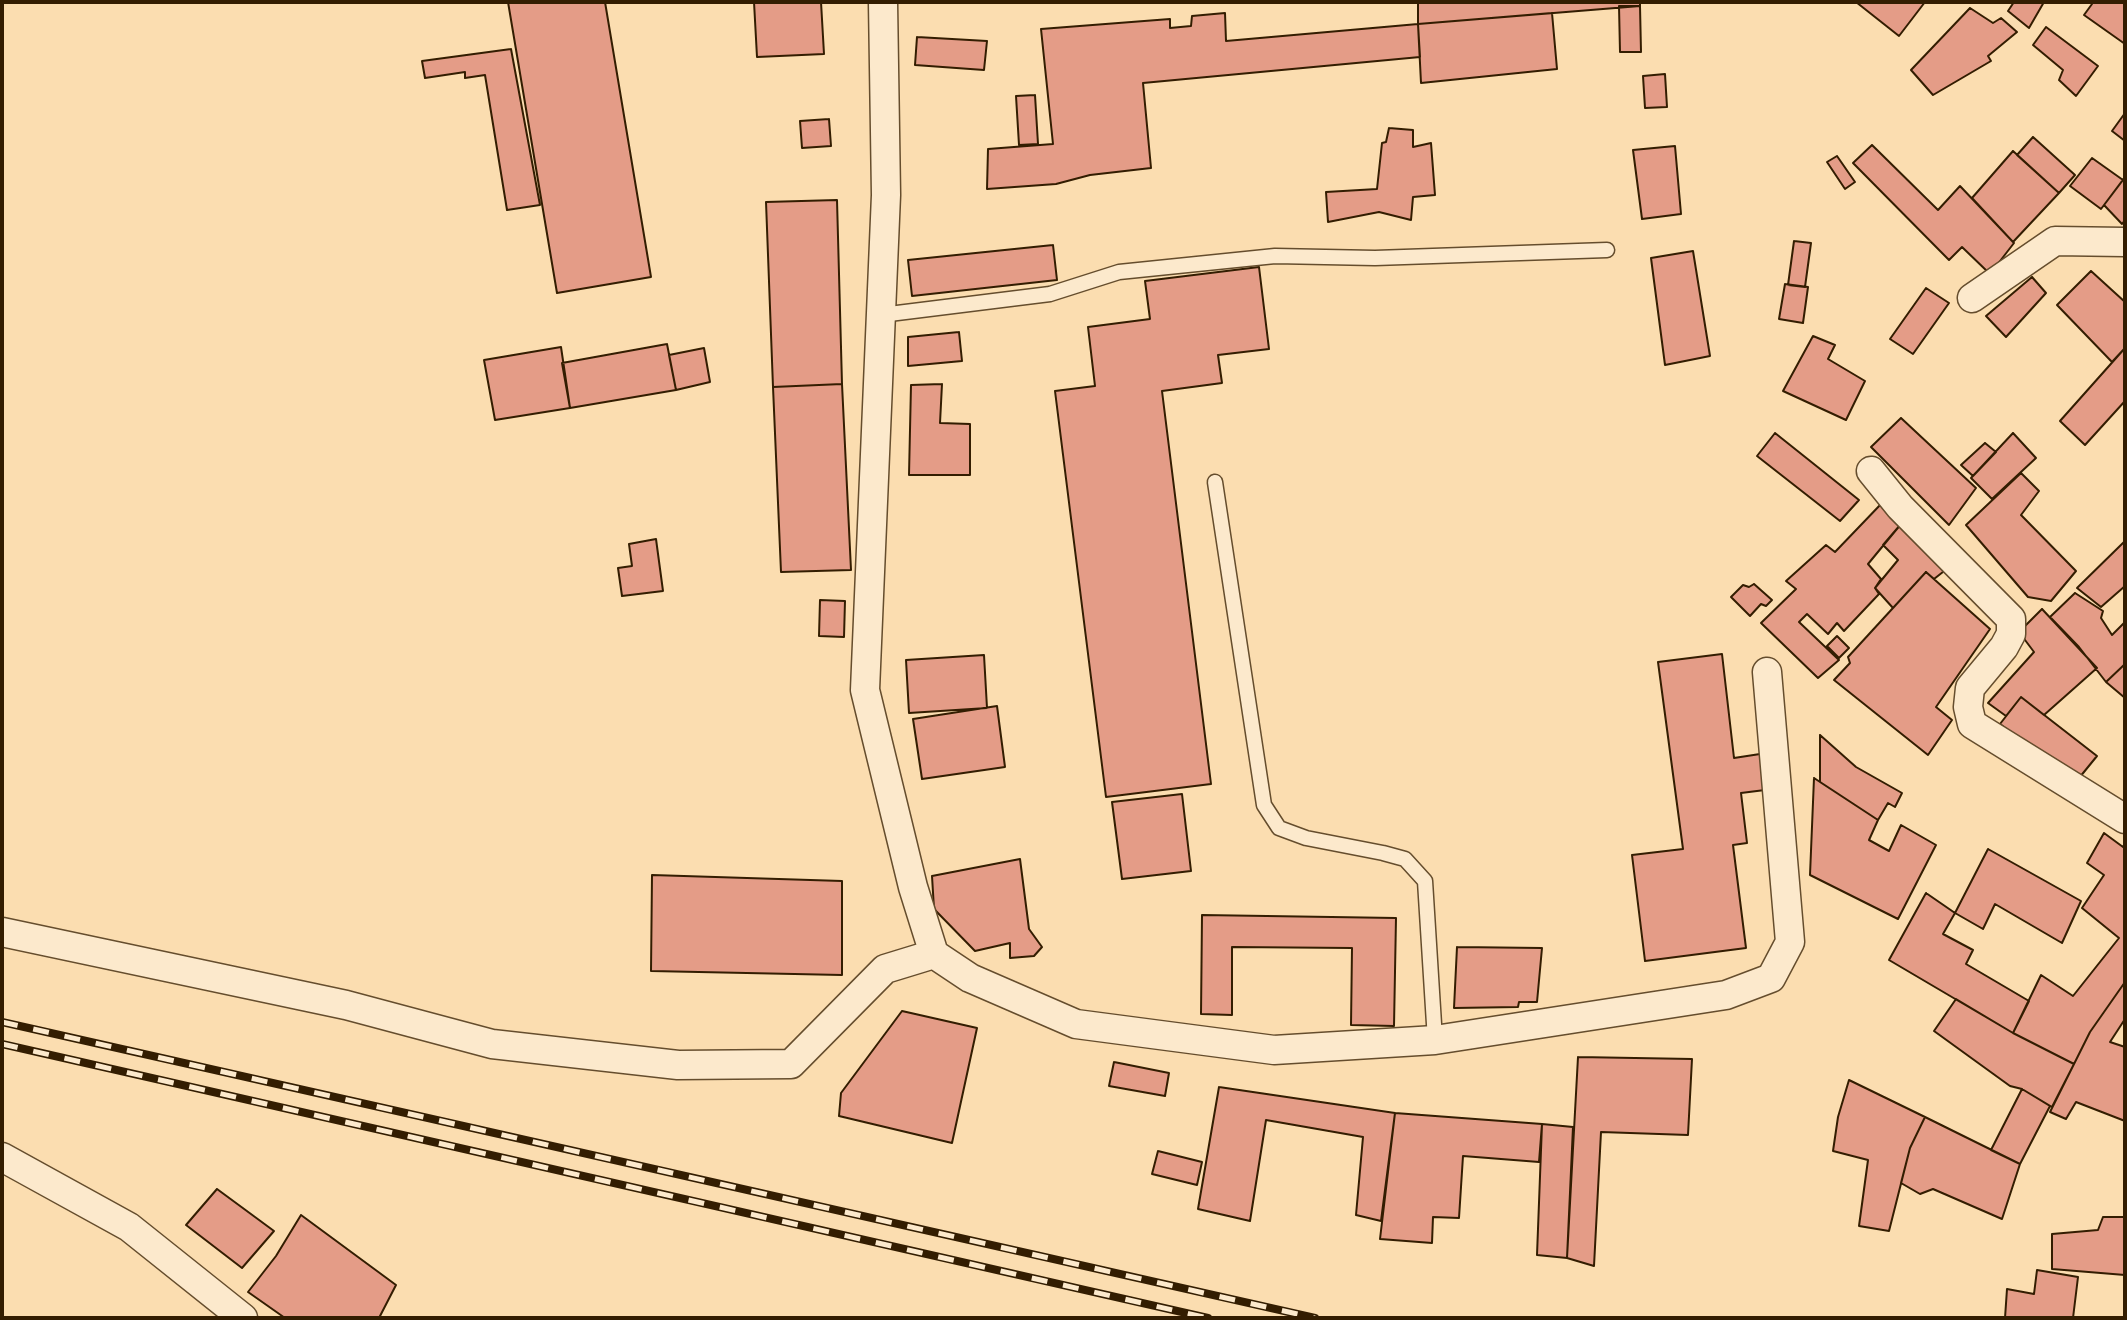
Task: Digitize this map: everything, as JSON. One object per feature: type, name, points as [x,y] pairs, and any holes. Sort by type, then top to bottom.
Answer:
[{"type":"street","points":[[883,2],[886,195],[865,690],[914,887],[934,954],[970,978],[1076,1024],[1274,1050],[1435,1040],[1726,995],[1771,978],[1790,942],[1767,672]]},
{"type":"street","points":[[1972,298],[2055,240],[2125,242]]},
{"type":"street","points":[[1871,471],[1900,507],[2011,620],[2011,634],[2004,647],[1970,688],[1968,707],[1972,724],[2125,819]]},
{"type":"street","points":[[2,932],[346,1004],[492,1044],[678,1065],[791,1064],[885,970],[934,954]]},
{"type":"street","points":[[2,1157],[129,1227],[243,1318]]},
{"type":"lane","points":[[881,315],[1050,294],[1119,272],[1275,256],[1375,258],[1607,250]]},
{"type":"lane","points":[[1215,482],[1265,805],[1279,828],[1306,838],[1405,859],[1425,881],[1435,1040]]},
{"type":"building","points":[[508,2],[605,2],[651,277],[557,293]]},
{"type":"building","points":[[754,2],[821,2],[824,54],[757,57]]},
{"type":"building","points":[[1418,2],[1640,2],[1640,6],[1418,24]]},
{"type":"building","points":[[1856,2],[1925,2],[1899,36]]},
{"type":"building","points":[[2014,2],[2044,2],[2029,28],[2008,11]]},
{"type":"building","points":[[2089,2],[2125,2],[2125,44],[2084,15],[2092,4]]},
{"type":"building","points":[[1619,6],[1640,6],[1641,52],[1620,52]]},
{"type":"building","points":[[1970,8],[1993,23],[2001,18],[2017,32],[1988,56],[1991,61],[1933,95],[1911,70]]},
{"type":"building","points":[[1225,13],[1226,41],[1418,24],[1420,57],[1143,83],[1151,168],[1090,175],[1056,184],[987,189],[988,149],[1053,144],[1041,29],[1170,19],[1170,28],[1191,26],[1192,16]]},
{"type":"building","points":[[1552,13],[1557,69],[1421,83],[1418,24]]},
{"type":"building","points":[[2046,27],[2098,66],[2076,96],[2059,80],[2063,70],[2033,45]]},
{"type":"building","points":[[917,37],[987,41],[984,70],[915,65]]},
{"type":"building","points":[[511,49],[540,205],[507,210],[485,75],[465,78],[465,72],[425,78],[422,61]]},
{"type":"building","points":[[1665,74],[1667,107],[1645,108],[1643,76]]},
{"type":"building","points":[[1035,95],[1038,144],[1019,145],[1016,96]]},
{"type":"building","points":[[2125,113],[2125,141],[2112,131]]},
{"type":"building","points":[[829,119],[831,146],[802,148],[800,121]]},
{"type":"building","points":[[1389,128],[1413,130],[1413,147],[1431,143],[1435,195],[1413,197],[1411,220],[1379,212],[1328,222],[1326,192],[1377,189],[1382,143],[1386,142]]},
{"type":"building","points":[[2033,137],[2075,175],[2059,193],[2017,155]]},
{"type":"building","points":[[1872,145],[1938,210],[1960,186],[2014,243],[1990,274],[1962,247],[1949,260],[1853,163]]},
{"type":"building","points":[[1675,146],[1681,214],[1642,219],[1633,150]]},
{"type":"building","points":[[2013,151],[2059,193],[2013,242],[1972,198]]},
{"type":"building","points":[[1837,156],[1855,182],[1845,189],[1827,162]]},
{"type":"building","points":[[2092,158],[2123,180],[2101,209],[2070,186]]},
{"type":"building","points":[[2125,177],[2125,220],[2122,224],[2104,205]]},
{"type":"building","points":[[837,200],[842,384],[773,387],[766,202]]},
{"type":"building","points":[[1794,241],[1811,243],[1805,287],[1788,285]]},
{"type":"building","points":[[1053,245],[1057,280],[912,296],[908,260]]},
{"type":"building","points":[[1693,251],[1710,356],[1665,365],[1651,258]]},
{"type":"building","points":[[1259,267],[1269,349],[1218,355],[1222,383],[1162,391],[1211,784],[1106,797],[1055,391],[1095,386],[1088,327],[1150,319],[1145,281]]},
{"type":"building","points":[[2091,271],[2125,302],[2125,348],[2112,362],[2057,305]]},
{"type":"building","points":[[2032,277],[2046,293],[2006,337],[1986,316]]},
{"type":"building","points":[[1785,284],[1808,287],[1803,323],[1779,319]]},
{"type":"building","points":[[1926,288],[1949,303],[1913,354],[1890,339]]},
{"type":"building","points":[[959,332],[962,361],[908,366],[908,337]]},
{"type":"building","points":[[1813,336],[1835,345],[1828,359],[1865,381],[1846,420],[1783,391]]},
{"type":"building","points":[[667,344],[676,390],[570,408],[562,363]]},
{"type":"building","points":[[561,347],[570,408],[495,420],[484,360]]},
{"type":"building","points":[[704,348],[710,382],[676,390],[669,355]]},
{"type":"building","points":[[2125,348],[2125,401],[2085,445],[2060,421]]},
{"type":"building","points":[[842,384],[851,570],[781,572],[773,387]]},
{"type":"building","points":[[942,384],[940,423],[970,424],[970,475],[909,475],[911,385]]},
{"type":"building","points":[[1901,418],[1976,488],[1949,525],[1871,447]]},
{"type":"building","points":[[1775,433],[1859,500],[1840,521],[1757,456]]},
{"type":"building","points":[[2013,433],[2036,458],[1992,499],[1971,478]]},
{"type":"building","points":[[1985,443],[1996,452],[1973,476],[1961,465]]},
{"type":"building","points":[[2021,473],[2039,491],[2021,515],[2076,571],[2051,601],[2028,597],[1966,525]]},
{"type":"building","points":[[1882,503],[1901,524],[1868,564],[1881,579],[1875,588],[1879,594],[1844,631],[1837,623],[1828,634],[1807,614],[1799,622],[1839,660],[1818,678],[1761,623],[1796,589],[1786,581],[1826,545],[1835,552]]},
{"type":"building","points":[[1901,524],[1948,568],[1934,579],[1926,572],[1893,608],[1875,588],[1898,560],[1883,545]]},
{"type":"building","points":[[656,539],[663,591],[622,596],[618,568],[632,566],[629,544]]},
{"type":"building","points":[[2125,541],[2125,586],[2101,607],[2077,588]]},
{"type":"building","points":[[1926,572],[1990,629],[1936,707],[1952,720],[1928,755],[1834,680],[1850,663],[1848,657]]},
{"type":"building","points":[[1754,584],[1772,600],[1766,606],[1761,604],[1750,616],[1731,597],[1743,585],[1749,587]]},
{"type":"building","points":[[2075,593],[2103,611],[2101,618],[2112,635],[2125,622],[2125,664],[2106,682],[2079,647],[2050,617]]},
{"type":"building","points":[[820,600],[845,601],[844,637],[819,636]]},
{"type":"building","points":[[2042,609],[2097,668],[2044,715],[2021,697],[2006,716],[1988,703],[2034,652],[2019,632]]},
{"type":"building","points":[[1837,636],[1849,648],[1839,658],[1827,646]]},
{"type":"building","points":[[1722,654],[1734,758],[1760,754],[1765,790],[1741,793],[1747,843],[1733,845],[1746,948],[1645,961],[1632,855],[1683,849],[1658,662]]},
{"type":"building","points":[[984,655],[987,708],[909,713],[906,660]]},
{"type":"building","points":[[2125,664],[2125,698],[2106,682]]},
{"type":"building","points":[[2021,697],[2097,756],[2075,783],[2000,724]]},
{"type":"building","points":[[997,706],[1005,767],[922,779],[913,719]]},
{"type":"building","points":[[1820,735],[1856,767],[1902,793],[1895,807],[1888,803],[1878,820],[1820,782]]},
{"type":"building","points":[[1814,778],[1878,820],[1869,840],[1889,851],[1901,825],[1936,845],[1898,919],[1810,875]]},
{"type":"building","points":[[1182,794],[1191,871],[1122,879],[1112,802]]},
{"type":"building","points":[[2104,833],[2123,847],[2125,843],[2125,982],[2090,1032],[2074,1064],[2013,1033],[2041,975],[2073,996],[2119,938],[2082,908],[2104,875],[2087,863]]},
{"type":"building","points":[[1988,849],[2081,901],[2062,943],[1995,904],[1983,929],[1955,913]]},
{"type":"building","points":[[1020,859],[1029,929],[1042,947],[1034,956],[1010,958],[1010,943],[975,951],[934,909],[932,876]]},
{"type":"building","points":[[652,875],[842,881],[842,975],[651,971]]},
{"type":"building","points":[[1926,893],[1955,913],[1943,934],[1973,950],[1966,964],[2029,1001],[2013,1033],[1889,960]]},
{"type":"building","points":[[1202,915],[1396,918],[1394,1026],[1351,1025],[1352,948],[1232,947],[1232,1015],[1201,1014]]},
{"type":"building","points":[[1457,947],[1542,948],[1537,1002],[1519,1002],[1518,1007],[1454,1008]]},
{"type":"building","points":[[2125,982],[2125,1019],[2110,1042],[2125,1047],[2125,1121],[2076,1102],[2066,1119],[2050,1112],[2090,1032]]},
{"type":"building","points":[[1956,999],[2013,1033],[2074,1064],[2052,1107],[2022,1089],[2010,1086],[1934,1031]]},
{"type":"building","points":[[902,1011],[977,1028],[952,1143],[839,1116],[841,1093]]},
{"type":"building","points":[[1578,1057],[1692,1059],[1688,1135],[1601,1132],[1594,1266],[1567,1258]]},
{"type":"building","points":[[1114,1062],[1169,1073],[1165,1096],[1109,1086]]},
{"type":"building","points":[[1849,1080],[1925,1117],[1910,1148],[1889,1231],[1859,1226],[1868,1160],[1833,1151],[1838,1117]]},
{"type":"building","points":[[1219,1087],[1395,1113],[1381,1221],[1356,1215],[1363,1137],[1266,1120],[1250,1221],[1198,1209]]},
{"type":"building","points":[[2022,1089],[2050,1106],[2020,1164],[1991,1150]]},
{"type":"building","points":[[1395,1113],[1542,1124],[1539,1162],[1463,1156],[1459,1218],[1433,1217],[1432,1243],[1380,1239]]},
{"type":"building","points":[[1925,1117],[2020,1164],[2002,1219],[1933,1189],[1920,1194],[1901,1183],[1910,1148]]},
{"type":"building","points":[[1542,1124],[1573,1127],[1567,1258],[1537,1255]]},
{"type":"building","points":[[1158,1151],[1202,1162],[1197,1185],[1152,1174]]},
{"type":"building","points":[[217,1189],[274,1231],[242,1268],[186,1225]]},
{"type":"building","points":[[301,1215],[396,1285],[379,1318],[285,1318],[248,1292],[276,1256]]},
{"type":"building","points":[[2103,1217],[2125,1217],[2125,1275],[2052,1269],[2052,1234],[2098,1230]]},
{"type":"building","points":[[2037,1270],[2078,1277],[2073,1318],[2005,1318],[2007,1289],[2034,1294]]},
{"type":"railway","points":[[2,1022],[1315,1318]]},
{"type":"railway","points":[[2,1044],[1208,1318]]}]
